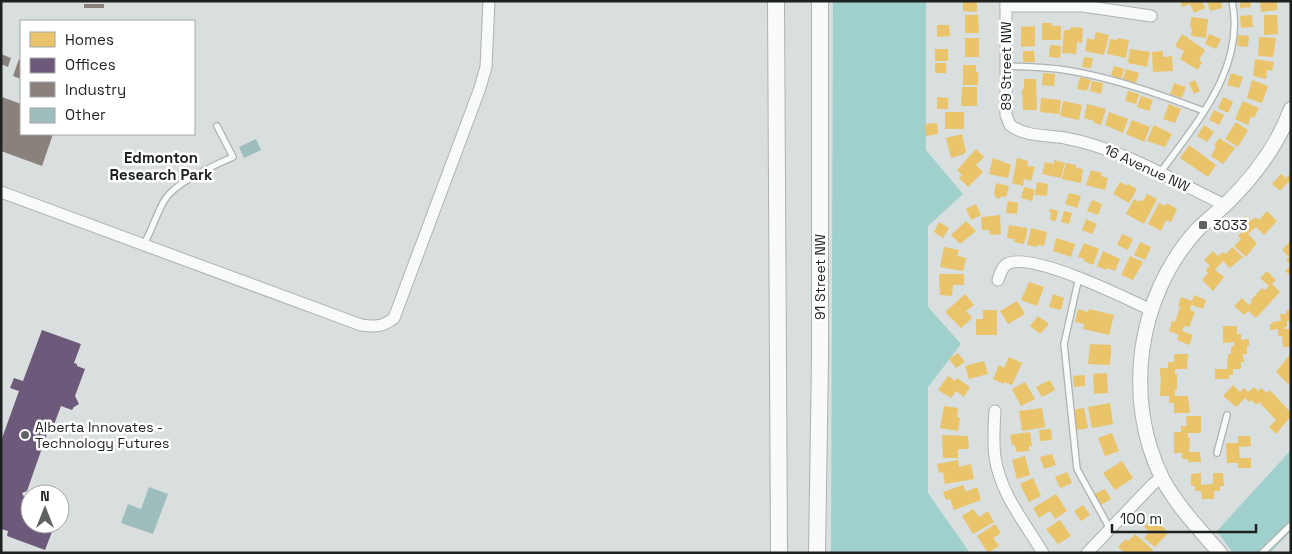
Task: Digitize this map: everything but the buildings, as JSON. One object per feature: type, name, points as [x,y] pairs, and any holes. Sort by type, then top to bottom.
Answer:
[{"type":"main road","points":[[776,1],[779,553]]},
{"type":"main road","name":"91 Street NW","points":[[816,553],[820,358],[820,1]]},
{"type":"street","points":[[1,192],[361,325],[374,327],[386,324],[394,318],[480,88],[486,66],[490,1]]},
{"type":"street","name":"89 Street NW","points":[[1010,126],[1006,115],[1006,4],[1083,6],[1151,16]]},
{"type":"street","points":[[1220,553],[1189,518],[1162,478],[1143,419],[1141,357],[1151,310],[1168,271],[1180,251],[1198,230],[1249,180],[1262,164],[1291,109]]},
{"type":"street","name":"16 Avenue NW","points":[[1010,126],[1023,133],[1065,138],[1095,145],[1130,158],[1224,205]]},
{"type":"street","points":[[998,280],[1003,268],[1014,262],[1036,265],[1079,277],[1151,310]]},
{"type":"street","points":[[995,411],[995,457],[1000,478],[1010,500],[1044,553]]},
{"type":"street","points":[[1087,553],[1153,484],[1162,478]]},
{"type":"lane","points":[[1160,173],[1217,92],[1230,62],[1235,13],[1232,1]]},
{"type":"lane","points":[[1006,66],[1070,71],[1138,88],[1204,111]]},
{"type":"lane","points":[[144,244],[165,200],[187,180],[233,156],[218,126]]},
{"type":"lane","points":[[1079,277],[1064,344],[1077,469],[1110,529]]},
{"type":"lane","points":[[1217,453],[1227,415]]},
{"type":"lane","points":[[1262,553],[1291,525]]},
{"type":"shaded area","points":[[833,1],[926,1],[926,150],[963,194],[928,226],[928,307],[961,344],[928,387],[928,493],[970,553],[831,553]]},
{"type":"shaded area","points":[[1291,450],[1291,531],[1270,553],[1233,553],[1217,531]]},
{"type":"place","name":"3033","points":[[1203,225]]},
{"type":"place","name":"Alberta Innovates - Technology Futures","points":[[25,435]]},
{"type":"district","name":"Edmonton Research Park","points":[[161,166]]}]
